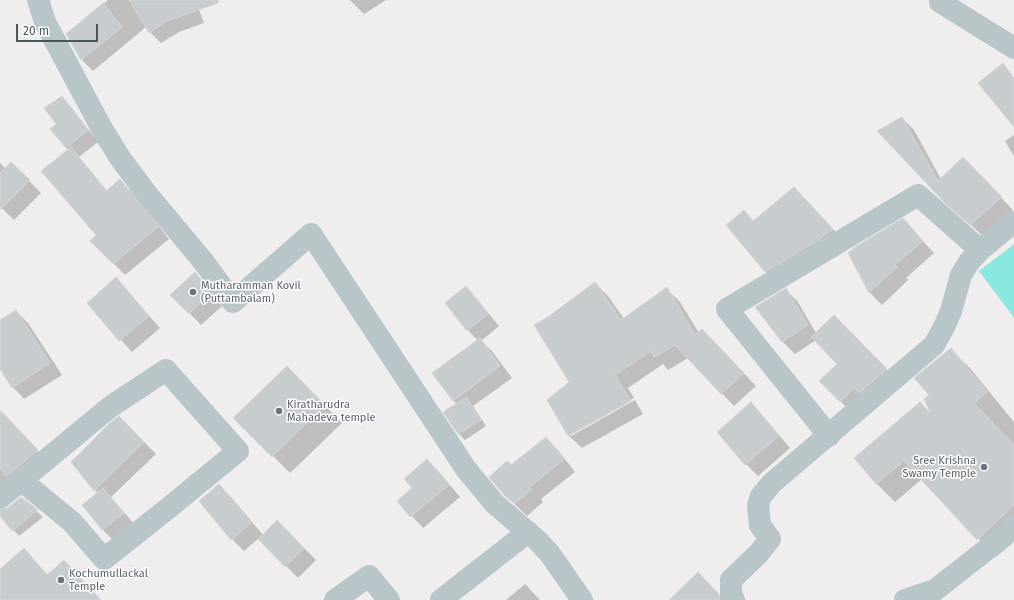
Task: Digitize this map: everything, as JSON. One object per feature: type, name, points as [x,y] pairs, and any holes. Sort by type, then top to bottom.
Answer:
[{"type":"street","points":[[38,0],[45,22],[101,127],[120,158],[147,194],[203,261],[233,302],[311,234],[466,469],[495,504],[528,532],[550,554],[582,600]]},
{"type":"street","points":[[940,2],[1014,48]]},
{"type":"street","points":[[829,436],[727,309],[918,195],[980,250]]},
{"type":"street","points":[[734,600],[731,594],[731,580],[759,553],[770,539],[760,525],[758,506],[760,496],[772,483],[934,345],[951,311],[961,275],[969,262],[980,250],[1014,222]]},
{"type":"street","points":[[0,498],[110,407],[166,370],[238,451],[104,559],[72,522],[22,481]]},
{"type":"street","points":[[905,600],[934,590],[1008,533],[1014,526]]},
{"type":"street","points":[[441,600],[528,532]]},
{"type":"street","points":[[334,600],[369,576],[389,600]]},
{"type":"water","points":[[1014,244],[1014,318],[979,271]]},
{"type":"building","points":[[129,0],[218,0],[218,3],[167,21],[149,33]]},
{"type":"building","points":[[103,3],[122,27],[81,60],[66,34]]},
{"type":"building","points":[[1003,63],[1014,78],[1014,127],[978,83]]},
{"type":"building","points":[[62,96],[88,130],[66,148],[50,129],[56,124],[44,108]]},
{"type":"building","points":[[902,117],[938,181],[963,157],[1002,197],[970,225],[945,203],[877,131]]},
{"type":"building","points":[[71,147],[106,191],[120,179],[158,227],[113,264],[90,241],[96,235],[41,171]]},
{"type":"building","points":[[11,162],[30,180],[0,210],[0,173]]},
{"type":"building","points":[[794,187],[833,229],[817,241],[765,272],[726,225],[744,210],[753,221]]},
{"type":"building","points":[[903,218],[923,241],[895,265],[897,267],[869,293],[848,253],[855,247]]},
{"type":"building","name":"Mutharamman Kovil (Puttambalam)","points":[[195,272],[211,293],[189,314],[170,295]]},
{"type":"building","points":[[116,277],[149,316],[119,341],[87,303]]},
{"type":"building","points":[[595,282],[621,320],[667,287],[695,335],[702,329],[744,373],[721,394],[675,345],[654,357],[651,351],[615,375],[631,401],[568,436],[547,400],[569,382],[534,325],[548,317]]},
{"type":"building","points":[[466,286],[488,314],[467,331],[445,303]]},
{"type":"building","points":[[786,288],[808,325],[782,342],[755,307]]},
{"type":"building","points":[[16,310],[50,363],[12,388],[0,369],[0,320]]},
{"type":"building","points":[[834,315],[887,369],[859,393],[854,388],[840,402],[819,381],[837,364],[811,337]]},
{"type":"building","points":[[480,338],[500,366],[453,401],[432,373]]},
{"type":"building","points":[[951,348],[987,392],[974,403],[1014,445],[1014,505],[977,540],[904,461],[876,484],[854,458],[920,402],[931,414],[924,399],[929,395],[914,378]]},
{"type":"building","name":"Kiratharudra Mahadeva temple","points":[[287,366],[325,405],[272,457],[233,418]]},
{"type":"building","points":[[466,397],[481,420],[458,434],[443,412]]},
{"type":"building","points":[[751,402],[779,436],[745,465],[717,432]]},
{"type":"building","points":[[0,410],[38,450],[7,476],[0,469]]},
{"type":"building","points":[[119,416],[144,442],[94,491],[71,462]]},
{"type":"building","points":[[546,437],[564,459],[530,487],[532,489],[515,504],[504,495],[489,477],[507,461],[511,465]]},
{"type":"building","points":[[427,459],[449,485],[410,517],[397,501],[412,488],[404,479]]},
{"type":"building","points":[[219,484],[251,523],[231,540],[199,501]]},
{"type":"building","points":[[103,488],[124,513],[102,530],[82,505]]},
{"type":"building","points":[[21,497],[38,510],[12,531],[0,516],[0,510],[8,508]]},
{"type":"building","points":[[277,520],[304,548],[285,567],[258,539]]},
{"type":"building","points":[[24,548],[47,575],[64,560],[101,600],[0,600],[0,569]]},
{"type":"building","points":[[698,572],[718,593],[720,600],[669,600]]},
{"type":"place","name":"Mutharamman Kovil (Puttambalam)","points":[[193,292]]},
{"type":"place","name":"Kiratharudra Mahadeva temple","points":[[279,411]]},
{"type":"place","name":"Sree Krishna Swamy Temple","points":[[984,467]]},
{"type":"place","name":"Kochumullackal Temple","points":[[61,580]]}]
